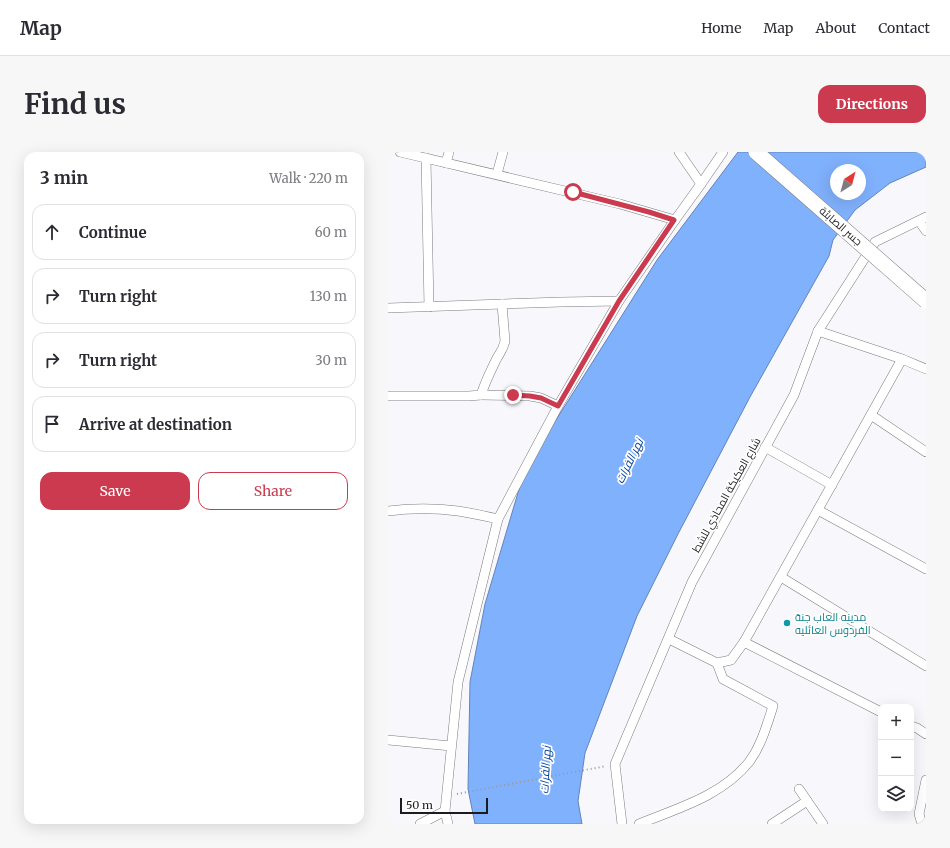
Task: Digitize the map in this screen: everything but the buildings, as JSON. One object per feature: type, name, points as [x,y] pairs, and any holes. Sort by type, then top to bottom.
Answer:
[{"type":"main road","name":"جسر الصابئة","points":[[756,152],[926,301]]},
{"type":"street","points":[[400,152],[620,204],[674,220]]},
{"type":"street","points":[[446,163],[449,152]]},
{"type":"street","points":[[496,174],[503,152]]},
{"type":"street","points":[[679,152],[701,184]]},
{"type":"street","points":[[448,824],[445,811],[458,682],[498,519],[558,406],[619,301],[674,220],[723,152]]},
{"type":"street","points":[[426,158],[429,307]]},
{"type":"street","points":[[923,219],[926,231]]},
{"type":"street","name":"شارع العكيكة المحاذي للشط","points":[[622,824],[615,764],[692,582],[794,395],[818,331],[875,242],[923,219]]},
{"type":"street","points":[[388,308],[619,301]]},
{"type":"street","points":[[481,394],[504,346],[505,341],[502,304]]},
{"type":"street","points":[[818,331],[902,359],[926,369]]},
{"type":"street","points":[[668,639],[717,663],[730,660],[744,642],[902,359]]},
{"type":"street","points":[[388,396],[468,396],[481,394],[530,396],[541,398],[558,406]]},
{"type":"street","points":[[871,415],[926,452]]},
{"type":"street","points":[[765,447],[832,485]]},
{"type":"street","points":[[388,511],[431,509],[458,511],[498,519]]},
{"type":"street","points":[[818,510],[926,569]]},
{"type":"street","points":[[781,577],[926,666]]},
{"type":"street","points":[[744,642],[878,710]]},
{"type":"street","points":[[639,824],[704,798],[731,780],[749,761],[762,739],[773,706],[723,679],[717,663]]},
{"type":"street","points":[[914,727],[926,734]]},
{"type":"street","points":[[388,740],[452,746]]},
{"type":"street","points":[[922,824],[919,814],[926,780]]},
{"type":"street","points":[[799,788],[823,824]]},
{"type":"street","points":[[772,824],[807,801]]},
{"type":"street","points":[[420,824],[445,811]]},
{"type":"path","points":[[462,793],[615,764]]},
{"type":"water","name":"نهر الفرات","points":[[738,152],[926,152],[926,167],[890,183],[855,210],[833,240],[829,256],[750,397],[678,534],[637,616],[585,753],[578,801],[582,824],[475,824],[468,789],[470,682],[485,604],[525,469],[657,260]]},
{"type":"place","name":"مدينه العاب جنة الفردوس العائليه","points":[[787,623]]},
{"type":"route","points":[[513,395],[541,398],[558,406],[619,301],[674,220],[573,192]]}]
